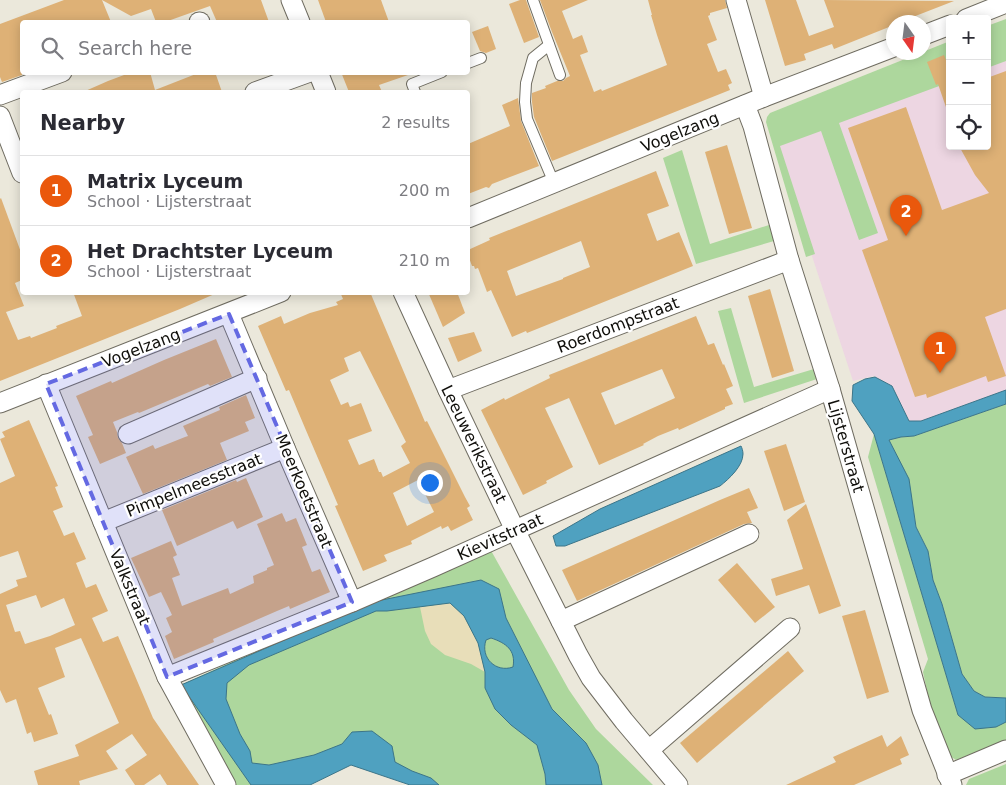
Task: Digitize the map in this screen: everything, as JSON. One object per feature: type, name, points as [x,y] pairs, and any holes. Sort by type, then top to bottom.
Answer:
[{"type":"street","points":[[291,0],[299,20]]},
{"type":"street","points":[[736,0],[764,98]]},
{"type":"street","points":[[976,15],[1006,3]]},
{"type":"street","points":[[931,32],[946,27]]},
{"type":"street","name":"Vogelzang","points":[[470,217],[886,50]]},
{"type":"street","points":[[0,95],[54,75]]},
{"type":"street","points":[[260,90],[302,75]]},
{"type":"street","points":[[319,75],[325,90]]},
{"type":"street","name":"Lijsterstraat","points":[[746,105],[789,260],[830,390],[922,710],[950,780]]},
{"type":"street","points":[[0,116],[20,168]]},
{"type":"street","name":"Roerdompstraat","points":[[448,390],[789,260]]},
{"type":"street","name":"Vogelzang","points":[[0,403],[274,295]]},
{"type":"street","name":"Leeuwerikstraat","points":[[404,295],[515,530],[578,655],[591,678],[624,721],[678,785]]},
{"type":"street","name":"Meerkoetstraat","points":[[229,314],[352,602]]},
{"type":"street","points":[[128,434],[257,378]]},
{"type":"street","name":"Valkstraat","points":[[46,384],[167,677],[226,785]]},
{"type":"street","name":"Kievitstraat","points":[[167,677],[352,602],[830,390]]},
{"type":"street","name":"Pimpelmeesstraat","points":[[103,522],[285,448]]},
{"type":"street","points":[[561,621],[749,534]]},
{"type":"street","points":[[649,750],[790,628]]},
{"type":"street","points":[[950,780],[1006,750]]},
{"type":"lane","points":[[533,0],[560,75]]},
{"type":"lane","points":[[549,45],[533,58],[526,84],[525,102],[527,119],[554,183]]},
{"type":"lane","points":[[470,62],[482,58]]},
{"type":"lane","points":[[414,90],[412,84],[434,75]]},
{"type":"highlighted area","points":[[229,314],[352,602],[167,677],[46,384]]},
{"type":"shaded area","points":[[1006,21],[1006,390],[921,421],[909,421],[892,386],[874,376],[853,381],[768,122],[911,60],[931,60],[931,51],[946,45],[946,150],[991,150],[991,27]]},
{"type":"green space","points":[[1006,19],[1006,61],[991,67],[991,60],[991,25]]},
{"type":"green space","points":[[946,43],[946,83],[839,123],[878,233],[859,240],[821,131],[780,146],[815,254],[806,257],[766,122],[767,117],[770,113],[902,60],[931,60],[931,49]]},
{"type":"green space","points":[[682,150],[710,244],[769,225],[774,241],[696,264],[663,158]]},
{"type":"green space","points":[[731,308],[754,387],[814,369],[817,379],[744,403],[718,311]]},
{"type":"green space","points":[[1006,404],[1006,698],[985,697],[974,691],[962,674],[942,604],[933,580],[928,551],[916,527],[913,507],[889,440],[914,436]]},
{"type":"green space","points":[[874,434],[958,715],[1006,722],[1006,740],[956,760],[947,754],[933,719],[923,672],[928,659],[868,457]]},
{"type":"green space","points":[[489,547],[569,690],[596,729],[653,785],[415,785],[352,761],[302,785],[228,785],[181,685],[368,599]]},
{"type":"green space","points":[[1006,764],[1006,785],[966,785],[969,779]]},
{"type":"sand","points":[[450,603],[464,616],[478,643],[485,672],[471,664],[445,655],[431,644],[425,631],[420,607]]},
{"type":"water","points":[[875,377],[892,386],[909,421],[921,421],[1006,390],[1006,404],[914,436],[889,440],[909,479],[916,527],[928,551],[933,580],[942,604],[962,674],[974,691],[985,697],[1006,698],[1006,722],[996,727],[975,729],[958,715],[874,434],[852,401],[853,385],[865,379]]},
{"type":"water","points":[[741,446],[743,454],[741,463],[720,486],[565,546],[556,546],[553,536],[600,509]]},
{"type":"water","points":[[481,580],[499,589],[506,618],[552,709],[586,743],[598,765],[602,785],[546,785],[537,745],[511,725],[495,709],[485,688],[485,672],[478,643],[464,616],[450,603],[376,611],[249,665],[227,683],[226,699],[240,734],[250,751],[252,763],[269,765],[314,755],[342,744],[352,732],[372,731],[392,746],[395,762],[431,778],[439,785],[410,785],[351,765],[310,785],[251,785],[181,685],[372,602]],"holes":[[[491,638],[509,648],[513,656],[513,667],[501,668],[495,666],[487,658],[485,653],[486,640]]]},
{"type":"building","points":[[64,0],[102,0],[110,20],[20,20],[20,75],[22,75],[2,82],[0,77],[0,24]]},
{"type":"building","points":[[102,0],[261,0],[268,20],[216,20],[210,6],[171,20],[155,20],[151,9],[131,16]]},
{"type":"building","points":[[318,0],[381,0],[388,20],[325,20]]},
{"type":"building","points":[[526,0],[539,37],[524,43],[509,4]]},
{"type":"building","points":[[540,0],[588,0],[562,11],[573,39],[582,35],[588,52],[580,55],[594,92],[601,89],[602,91],[667,65],[648,0],[725,0],[727,8],[710,13],[708,16],[717,40],[707,44],[718,72],[726,69],[732,83],[728,85],[730,90],[552,161],[534,117],[532,93],[546,88],[545,86],[557,81],[563,81],[570,76]]},
{"type":"building","points":[[765,0],[796,0],[809,36],[834,27],[824,0],[954,1],[918,15],[886,15],[886,28],[834,49],[832,44],[804,54],[806,60],[785,66]]},
{"type":"building","points":[[488,26],[496,49],[486,53],[480,51],[472,32]]},
{"type":"building","points":[[944,55],[946,60],[946,107],[938,84],[936,85],[927,62]]},
{"type":"building","points":[[1006,71],[1006,309],[985,317],[1006,376],[988,382],[986,376],[927,398],[926,394],[915,397],[862,250],[888,240],[848,128],[906,107],[942,210],[989,193],[975,175],[961,150],[991,150],[991,77]]},
{"type":"building","points":[[124,75],[151,75],[155,90],[88,90]]},
{"type":"building","points":[[193,75],[216,75],[221,90],[155,90]]},
{"type":"building","points":[[342,75],[408,75],[379,85],[381,90],[348,90]]},
{"type":"building","points":[[518,98],[521,121],[539,166],[492,184],[489,188],[486,187],[470,193],[470,143],[510,126],[502,105]]},
{"type":"building","points":[[727,145],[752,228],[729,234],[705,152]]},
{"type":"building","points":[[656,171],[669,206],[647,214],[657,241],[679,232],[693,266],[527,333],[526,331],[512,337],[491,290],[487,292],[478,268],[475,269],[470,260],[470,249],[490,240],[489,238]],"holes":[[[581,241],[590,267],[516,296],[507,271]]]},
{"type":"building","points":[[0,199],[20,250],[20,281],[15,283],[24,306],[6,312],[18,340],[30,336],[31,338],[82,316],[74,295],[212,295],[0,381]]},
{"type":"building","points":[[770,289],[794,371],[772,378],[748,296]]},
{"type":"building","points":[[341,295],[371,295],[425,422],[427,421],[470,506],[467,508],[473,520],[451,531],[448,526],[442,529],[441,526],[411,541],[412,544],[384,555],[387,561],[363,571],[335,506],[338,505],[289,390],[286,391],[258,326],[281,316],[284,324],[310,313],[338,305],[336,302],[343,299]],"holes":[[[360,351],[406,442],[401,446],[410,463],[383,477],[374,459],[359,465],[348,440],[372,431],[361,403],[350,407],[348,402],[341,405],[330,380],[349,371],[344,358]],[[418,480],[434,512],[407,526],[393,493]]]},
{"type":"building","points":[[429,295],[458,295],[465,313],[443,327]]},
{"type":"building","points":[[696,316],[708,345],[714,343],[724,364],[733,386],[726,389],[733,404],[679,430],[678,428],[658,436],[644,445],[599,465],[569,398],[545,408],[573,467],[523,495],[481,410],[550,378],[549,375]],"holes":[[[662,369],[675,398],[615,425],[601,393]]]},
{"type":"building","points":[[474,332],[482,351],[458,362],[448,338]]},
{"type":"building","points":[[216,339],[232,377],[210,386],[208,384],[113,422],[118,438],[126,453],[100,464],[88,437],[93,435],[76,396],[111,381],[112,383]]},
{"type":"building","points":[[246,395],[255,418],[245,422],[249,431],[220,443],[227,460],[143,494],[126,457],[153,445],[155,449],[188,436],[183,426],[220,410],[219,407]]},
{"type":"building","points":[[29,420],[58,486],[55,487],[63,507],[53,511],[64,536],[74,532],[86,559],[76,563],[86,588],[96,584],[108,611],[92,618],[103,642],[118,636],[153,718],[199,785],[167,785],[160,774],[144,785],[135,785],[125,770],[147,755],[132,734],[106,751],[118,769],[79,781],[80,785],[38,785],[34,771],[79,756],[75,745],[119,723],[81,638],[55,648],[65,677],[38,688],[49,715],[51,714],[58,734],[34,742],[31,732],[27,734],[16,699],[6,703],[0,690],[0,594],[18,586],[16,580],[27,577],[18,551],[0,557],[0,483],[15,476],[0,439],[5,437],[2,432]],"holes":[[[36,595],[41,608],[64,598],[75,625],[25,644],[20,631],[15,632],[6,605]]]},
{"type":"building","points":[[786,444],[805,502],[784,511],[764,451]]},
{"type":"building","points":[[246,478],[263,517],[237,529],[233,521],[177,546],[162,510],[236,480],[237,482]]},
{"type":"building","points":[[749,488],[758,508],[747,512],[752,523],[744,524],[577,601],[562,570]]},
{"type":"building","points":[[806,504],[841,606],[819,614],[809,585],[776,596],[771,579],[803,569],[787,520]]},
{"type":"building","points":[[282,513],[286,522],[296,518],[307,545],[302,547],[312,572],[320,569],[330,592],[290,609],[289,606],[277,611],[213,639],[214,642],[174,659],[165,636],[172,632],[166,618],[172,615],[161,592],[149,597],[131,558],[171,541],[177,555],[173,557],[180,575],[172,578],[182,606],[228,588],[230,594],[254,583],[253,576],[274,565],[257,524]]},
{"type":"building","points":[[737,563],[775,607],[755,623],[718,580]]},
{"type":"building","points":[[865,610],[889,692],[867,699],[842,616]]},
{"type":"building","points":[[788,651],[804,671],[697,763],[680,743]]},
{"type":"building","points":[[882,735],[887,747],[901,736],[909,755],[900,759],[902,764],[854,785],[786,785],[836,762],[833,757]]},
{"type":"place","name":"Het Drachtster Lyceum","points":[[906,236]]},
{"type":"place","name":"Matrix Lyceum","points":[[940,373]]}]
